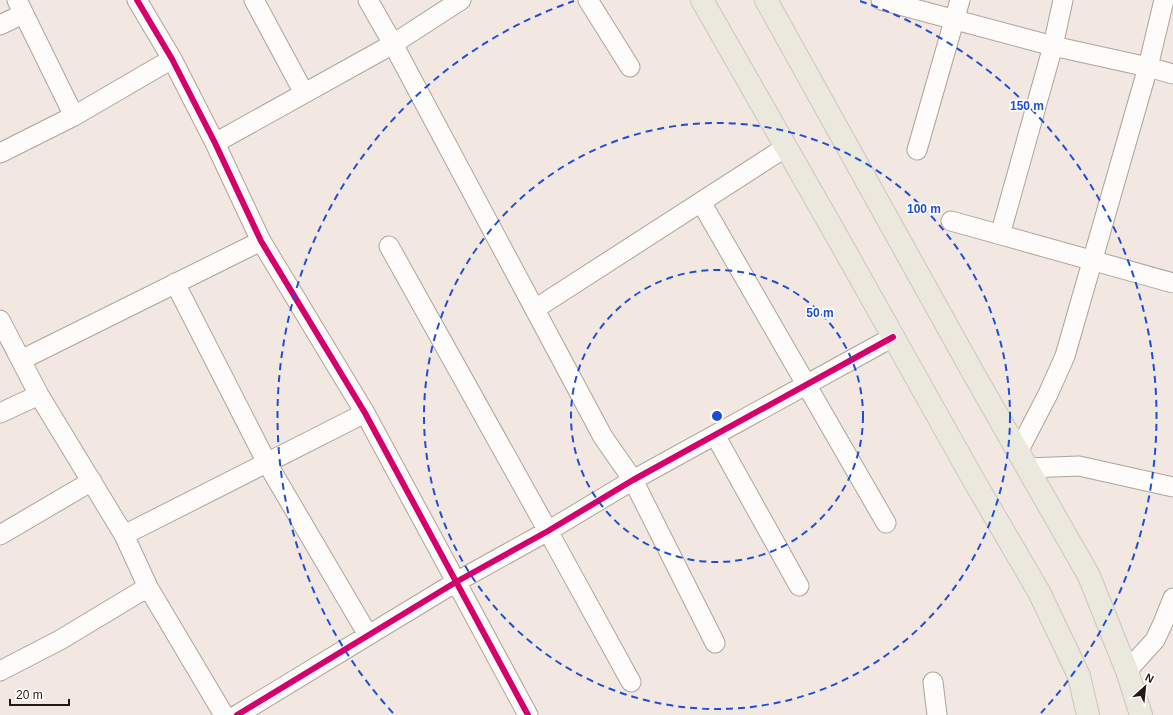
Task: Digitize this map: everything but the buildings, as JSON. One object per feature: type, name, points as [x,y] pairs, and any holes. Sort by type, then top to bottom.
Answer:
[{"type":"main road","points":[[702,0],[1039,592],[1079,676],[1088,715]]},
{"type":"main road","points":[[766,0],[1089,576],[1127,671],[1142,715]]},
{"type":"street","points":[[137,0],[172,59],[215,143],[261,241],[366,413],[528,715]]},
{"type":"street","points":[[254,0],[304,93]]},
{"type":"street","points":[[368,0],[603,437],[634,480],[715,643]]},
{"type":"street","points":[[215,143],[393,44],[461,0]]},
{"type":"street","points":[[588,0],[630,67]]},
{"type":"street","points":[[881,0],[1053,46],[1173,74]]},
{"type":"street","points":[[917,150],[956,20],[960,0]]},
{"type":"street","points":[[1000,235],[1053,46],[1063,0]]},
{"type":"street","points":[[1164,0],[1148,67],[1065,356],[1048,394],[1023,460],[1080,466],[1173,487]]},
{"type":"street","points":[[0,25],[20,7],[74,116]]},
{"type":"street","points":[[0,153],[74,116],[172,59]]},
{"type":"street","points":[[535,309],[786,147]]},
{"type":"street","points":[[701,202],[886,523]]},
{"type":"street","points":[[951,221],[1173,283]]},
{"type":"street","points":[[20,360],[261,241]]},
{"type":"street","points":[[389,246],[631,682]]},
{"type":"street","points":[[175,283],[267,463],[368,635]]},
{"type":"street","points":[[0,320],[40,395],[124,535],[148,587],[224,715]]},
{"type":"street","points":[[237,715],[456,582],[548,531],[634,480],[893,337]]},
{"type":"street","points":[[0,413],[40,395]]},
{"type":"street","points":[[124,535],[366,413]]},
{"type":"street","points":[[715,435],[799,586]]},
{"type":"street","points":[[0,535],[92,481]]},
{"type":"street","points":[[0,671],[60,640],[148,587]]},
{"type":"street","points":[[1127,671],[1155,640],[1164,623],[1173,598]]},
{"type":"street","points":[[933,682],[936,715]]},
{"type":"cycle path","points":[[137,0],[172,59],[215,143],[261,241],[365,413],[528,715]]},
{"type":"cycle path","points":[[237,715],[456,582],[548,531],[633,480],[893,337]]}]
